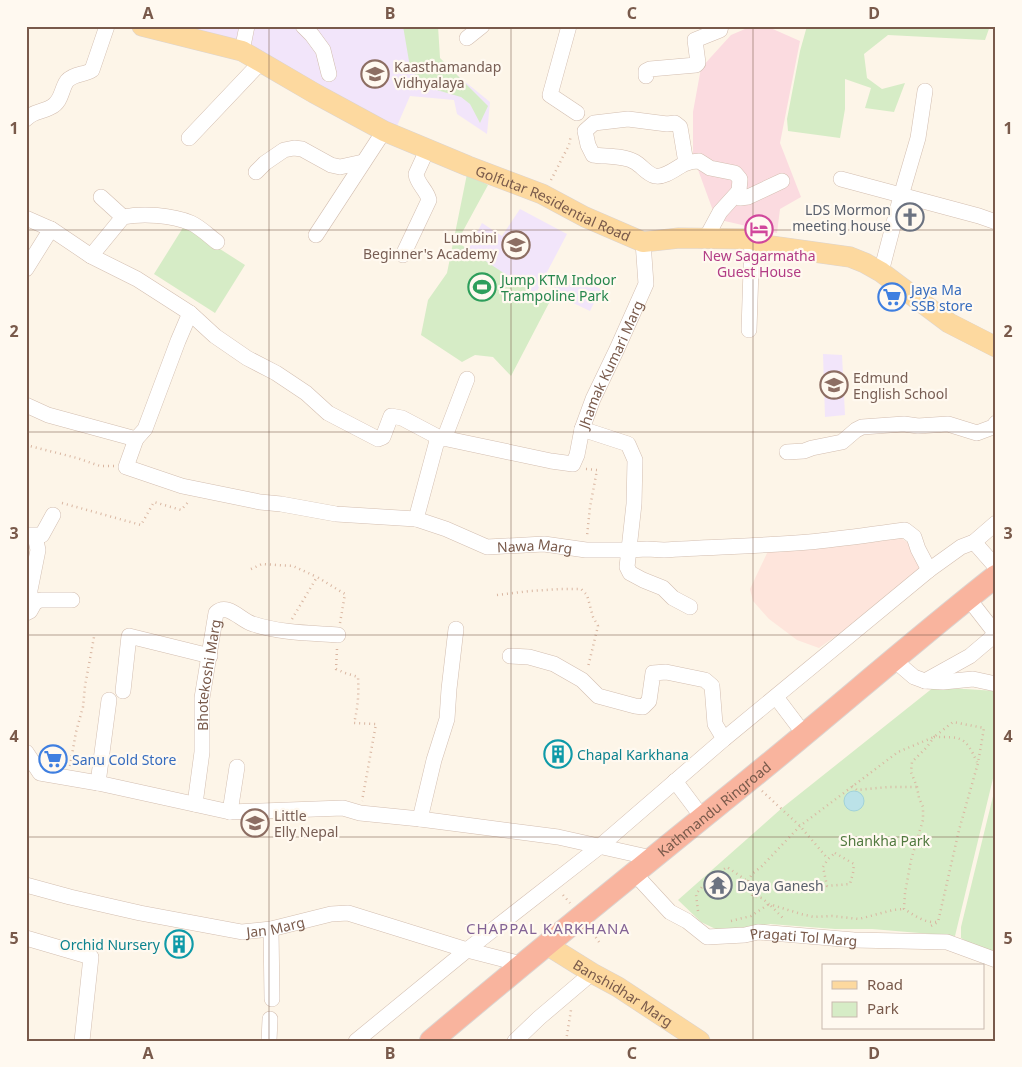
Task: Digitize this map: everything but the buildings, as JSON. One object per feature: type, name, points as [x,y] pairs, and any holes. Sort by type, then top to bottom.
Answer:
[{"type":"highway","name":"Kathmandu Ringroad","points":[[431,1041],[522,964],[996,576]]},
{"type":"main road","name":"Golfutar Residential Road","points":[[142,26],[242,51],[384,131],[427,150],[542,194],[585,217],[643,242],[679,238],[752,239],[771,246],[850,257],[881,272],[948,323],[996,347]]},
{"type":"main road","name":"Banshidhar Marg","points":[[547,945],[618,987],[700,1041]]},
{"type":"street","points":[[26,119],[33,113],[52,107],[57,103],[66,82],[71,77],[92,70],[107,26]]},
{"type":"street","points":[[242,51],[248,26]]},
{"type":"street","points":[[303,26],[323,50],[329,74]]},
{"type":"street","points":[[467,38],[482,26]]},
{"type":"street","points":[[569,26],[550,95],[576,113]]},
{"type":"street","points":[[646,76],[646,71],[650,69],[698,63],[696,40],[720,30],[721,26]]},
{"type":"street","points":[[189,138],[261,62]]},
{"type":"street","points":[[881,272],[918,138],[924,91]]},
{"type":"street","points":[[686,163],[680,127],[675,122],[667,124],[628,119],[594,123],[585,131],[592,155],[618,157],[635,162],[654,176],[672,171],[686,163],[699,161],[710,168],[735,173],[740,179],[738,191],[740,198],[748,197],[782,181]]},
{"type":"street","points":[[316,235],[384,131]]},
{"type":"street","points":[[256,172],[265,163],[284,150],[294,148],[302,149],[331,165],[340,167],[364,162]]},
{"type":"street","points":[[403,255],[429,200],[428,194],[416,178],[427,150]]},
{"type":"street","points":[[841,179],[996,222]]},
{"type":"street","points":[[706,238],[720,212],[738,191]]},
{"type":"street","points":[[101,197],[123,217]]},
{"type":"street","points":[[91,256],[123,217],[130,215],[159,216],[192,223],[217,242]]},
{"type":"street","points":[[26,218],[51,229],[91,256],[137,279],[190,313],[215,336],[247,358],[276,373],[306,393],[328,414],[378,440],[383,437],[391,416],[402,418],[441,438],[573,464]]},
{"type":"street","points":[[26,269],[51,229]]},
{"type":"street","points":[[749,330],[752,239]]},
{"type":"street","name":"Jhamak Kumari Marg","points":[[573,464],[592,399],[646,284],[643,242]]},
{"type":"street","points":[[126,467],[136,439],[145,429],[190,313]]},
{"type":"street","points":[[416,519],[441,438],[468,379]]},
{"type":"street","points":[[26,405],[48,415],[136,439]]},
{"type":"street","points":[[787,452],[804,452],[812,448],[842,442],[862,427],[904,424],[918,426],[948,424],[977,433],[992,427],[996,423]]},
{"type":"street","points":[[582,429],[628,444],[635,460],[634,504],[627,567],[630,573],[663,588],[673,598],[690,607]]},
{"type":"street","name":"Nawa Marg","points":[[126,467],[182,486],[260,502],[336,514],[416,519],[446,529],[487,547],[544,544],[586,550],[664,550],[772,545],[852,538],[905,530],[914,537],[918,549],[930,570]]},
{"type":"street","points":[[30,608],[30,590],[38,550],[30,535],[42,535],[57,509]]},
{"type":"street","points":[[361,1039],[466,950],[599,847],[724,739],[930,570],[961,548],[974,542],[996,523]]},
{"type":"street","points":[[974,542],[996,567]]},
{"type":"street","points":[[925,682],[970,656],[996,634],[968,598]]},
{"type":"street","points":[[30,608],[41,600],[72,600]]},
{"type":"street","name":"Bhotekoshi Marg","points":[[195,804],[202,752],[202,698],[216,613],[220,609],[226,609],[252,624],[285,631],[338,635]]},
{"type":"street","points":[[420,819],[434,760],[447,719],[456,629]]},
{"type":"street","points":[[123,691],[129,636],[210,656]]},
{"type":"street","points":[[510,656],[529,657],[554,664],[582,680],[598,696],[634,706],[643,707],[649,700],[653,672],[666,672],[704,680],[712,686],[715,724],[724,739]]},
{"type":"street","points":[[894,660],[914,677],[925,682],[973,679],[996,684]]},
{"type":"street","points":[[776,697],[804,734]]},
{"type":"street","points":[[98,782],[109,700]]},
{"type":"street","points":[[27,754],[40,773],[98,782],[230,812],[343,810],[558,837],[652,858]]},
{"type":"street","points":[[230,812],[237,767]]},
{"type":"street","points":[[675,781],[702,817]]},
{"type":"street","name":"Pragati Tol Marg","points":[[634,873],[670,912],[687,921],[706,937],[745,935],[758,932],[854,940],[947,942],[996,960]]},
{"type":"street","name":"Jan Marg","points":[[26,885],[140,913],[242,932],[271,929],[331,914],[348,914],[466,950],[522,964]]},
{"type":"street","points":[[271,929],[272,999]]},
{"type":"street","points":[[26,938],[91,957],[82,1041]]},
{"type":"street","points":[[515,1041],[592,973]]},
{"type":"street","points":[[269,1041],[270,1019]]},
{"type":"path","points":[[542,194],[554,176],[569,145],[576,113]]},
{"type":"path","points":[[26,445],[100,466],[126,467]]},
{"type":"path","points":[[573,464],[580,468],[597,470],[590,507],[586,550]]},
{"type":"path","points":[[57,509],[141,525],[154,502],[181,510],[200,489]]},
{"type":"path","points":[[251,569],[262,564],[293,566],[317,576],[345,594],[338,635],[336,669],[358,676],[357,713],[354,723],[376,724],[360,813]]},
{"type":"path","points":[[285,631],[317,576]]},
{"type":"path","points":[[497,595],[530,590],[581,589],[587,595],[593,617],[598,626],[589,665],[582,680]]},
{"type":"path","points":[[68,778],[76,732],[83,707],[94,637]]},
{"type":"path","points":[[748,881],[752,874],[800,826],[898,752],[934,737],[953,722],[984,728],[978,763],[959,830],[938,922],[927,929]]},
{"type":"path","points":[[934,737],[963,739],[970,746],[978,763]]},
{"type":"path","points":[[904,909],[911,860],[923,820],[923,806],[911,772],[912,762],[927,748],[934,737]]},
{"type":"path","points":[[749,780],[800,826],[828,859]]},
{"type":"path","points":[[852,786],[857,790],[917,787]]},
{"type":"path","points":[[836,853],[854,864],[850,884],[828,886],[823,867],[828,859],[836,853]]},
{"type":"path","points":[[698,913],[696,894],[707,881],[727,867],[753,885],[752,896],[762,898],[788,922]]},
{"type":"path","points":[[769,904],[814,917],[832,916],[859,919],[904,909],[930,922],[938,922]]},
{"type":"path","points":[[729,922],[751,916],[769,904]]},
{"type":"path","points":[[566,1041],[573,988]]},
{"type":"shaded area","name":"Kaasthamandap Vidhyalaya","points":[[157,26],[435,26],[436,58],[490,102],[487,134],[457,114],[454,100],[410,96],[397,126],[363,122],[322,89]]},
{"type":"shaded area","points":[[752,26],[766,26],[800,41],[780,143],[801,197],[780,209],[777,233],[716,219],[693,156],[693,112],[701,68],[731,35]]},
{"type":"shaded area","name":"Lumbini Beginner's Academy","points":[[520,209],[567,234],[535,295],[466,254],[482,223],[502,236]]},
{"type":"shaded area","points":[[574,276],[601,289],[590,311],[552,293],[558,280],[569,285]]},
{"type":"shaded area","name":"Edmund English School","points":[[823,354],[842,355],[845,415],[825,417]]},
{"type":"shaded area","points":[[901,538],[917,549],[921,569],[819,648],[797,640],[769,619],[753,601],[750,589],[769,549],[875,542]]},
{"type":"green space","points":[[403,26],[438,26],[440,58],[488,106],[480,123],[470,104],[461,97],[423,86],[410,67]]},
{"type":"green space","points":[[807,26],[990,26],[985,40],[888,35],[864,54],[867,78],[882,89],[905,83],[894,112],[865,108],[871,88],[845,79],[845,109],[840,138],[788,131],[787,119],[800,51]]},
{"type":"green space","name":"Jump KTM Indoor Trampoline Park","points":[[467,174],[488,185],[457,242],[549,303],[511,376],[493,357],[475,355],[462,362],[421,335],[428,300],[447,273]]},
{"type":"green space","points":[[184,226],[245,265],[215,313],[154,274]]},
{"type":"green space","name":"Shankha Park","points":[[934,687],[996,691],[996,708],[993,722],[996,723],[996,766],[955,936],[872,929],[835,929],[770,924],[722,932],[701,922],[678,900],[782,808]]},
{"type":"green space","points":[[996,784],[996,953],[976,947],[961,938],[961,927]]},
{"type":"water","points":[[854,791],[861,794],[864,801],[861,808],[854,811],[847,808],[844,801],[847,794]]},
{"type":"place","name":"Kaasthamandap Vidhyalaya","points":[[375,74]]},
{"type":"place","name":"LDS Mormon meeting house","points":[[910,217]]},
{"type":"place","name":"New Sagarmatha Guest House","points":[[759,229]]},
{"type":"place","name":"Lumbini Beginner's Academy","points":[[516,245]]},
{"type":"place","name":"Jump KTM Indoor Trampoline Park","points":[[482,287]]},
{"type":"place","name":"Jaya Ma SSB store","points":[[892,297]]},
{"type":"place","name":"Edmund English School","points":[[834,385]]},
{"type":"place","name":"Chapal Karkhana","points":[[558,754]]},
{"type":"place","name":"Sanu Cold Store","points":[[53,759]]},
{"type":"place","name":"Little Elly Nepal","points":[[255,823]]},
{"type":"place","name":"Daya Ganesh","points":[[718,885]]},
{"type":"place","name":"Orchid Nursery","points":[[179,944]]},
{"type":"district","name":"CHAPPAL KARKHANA","points":[[548,928]]}]
